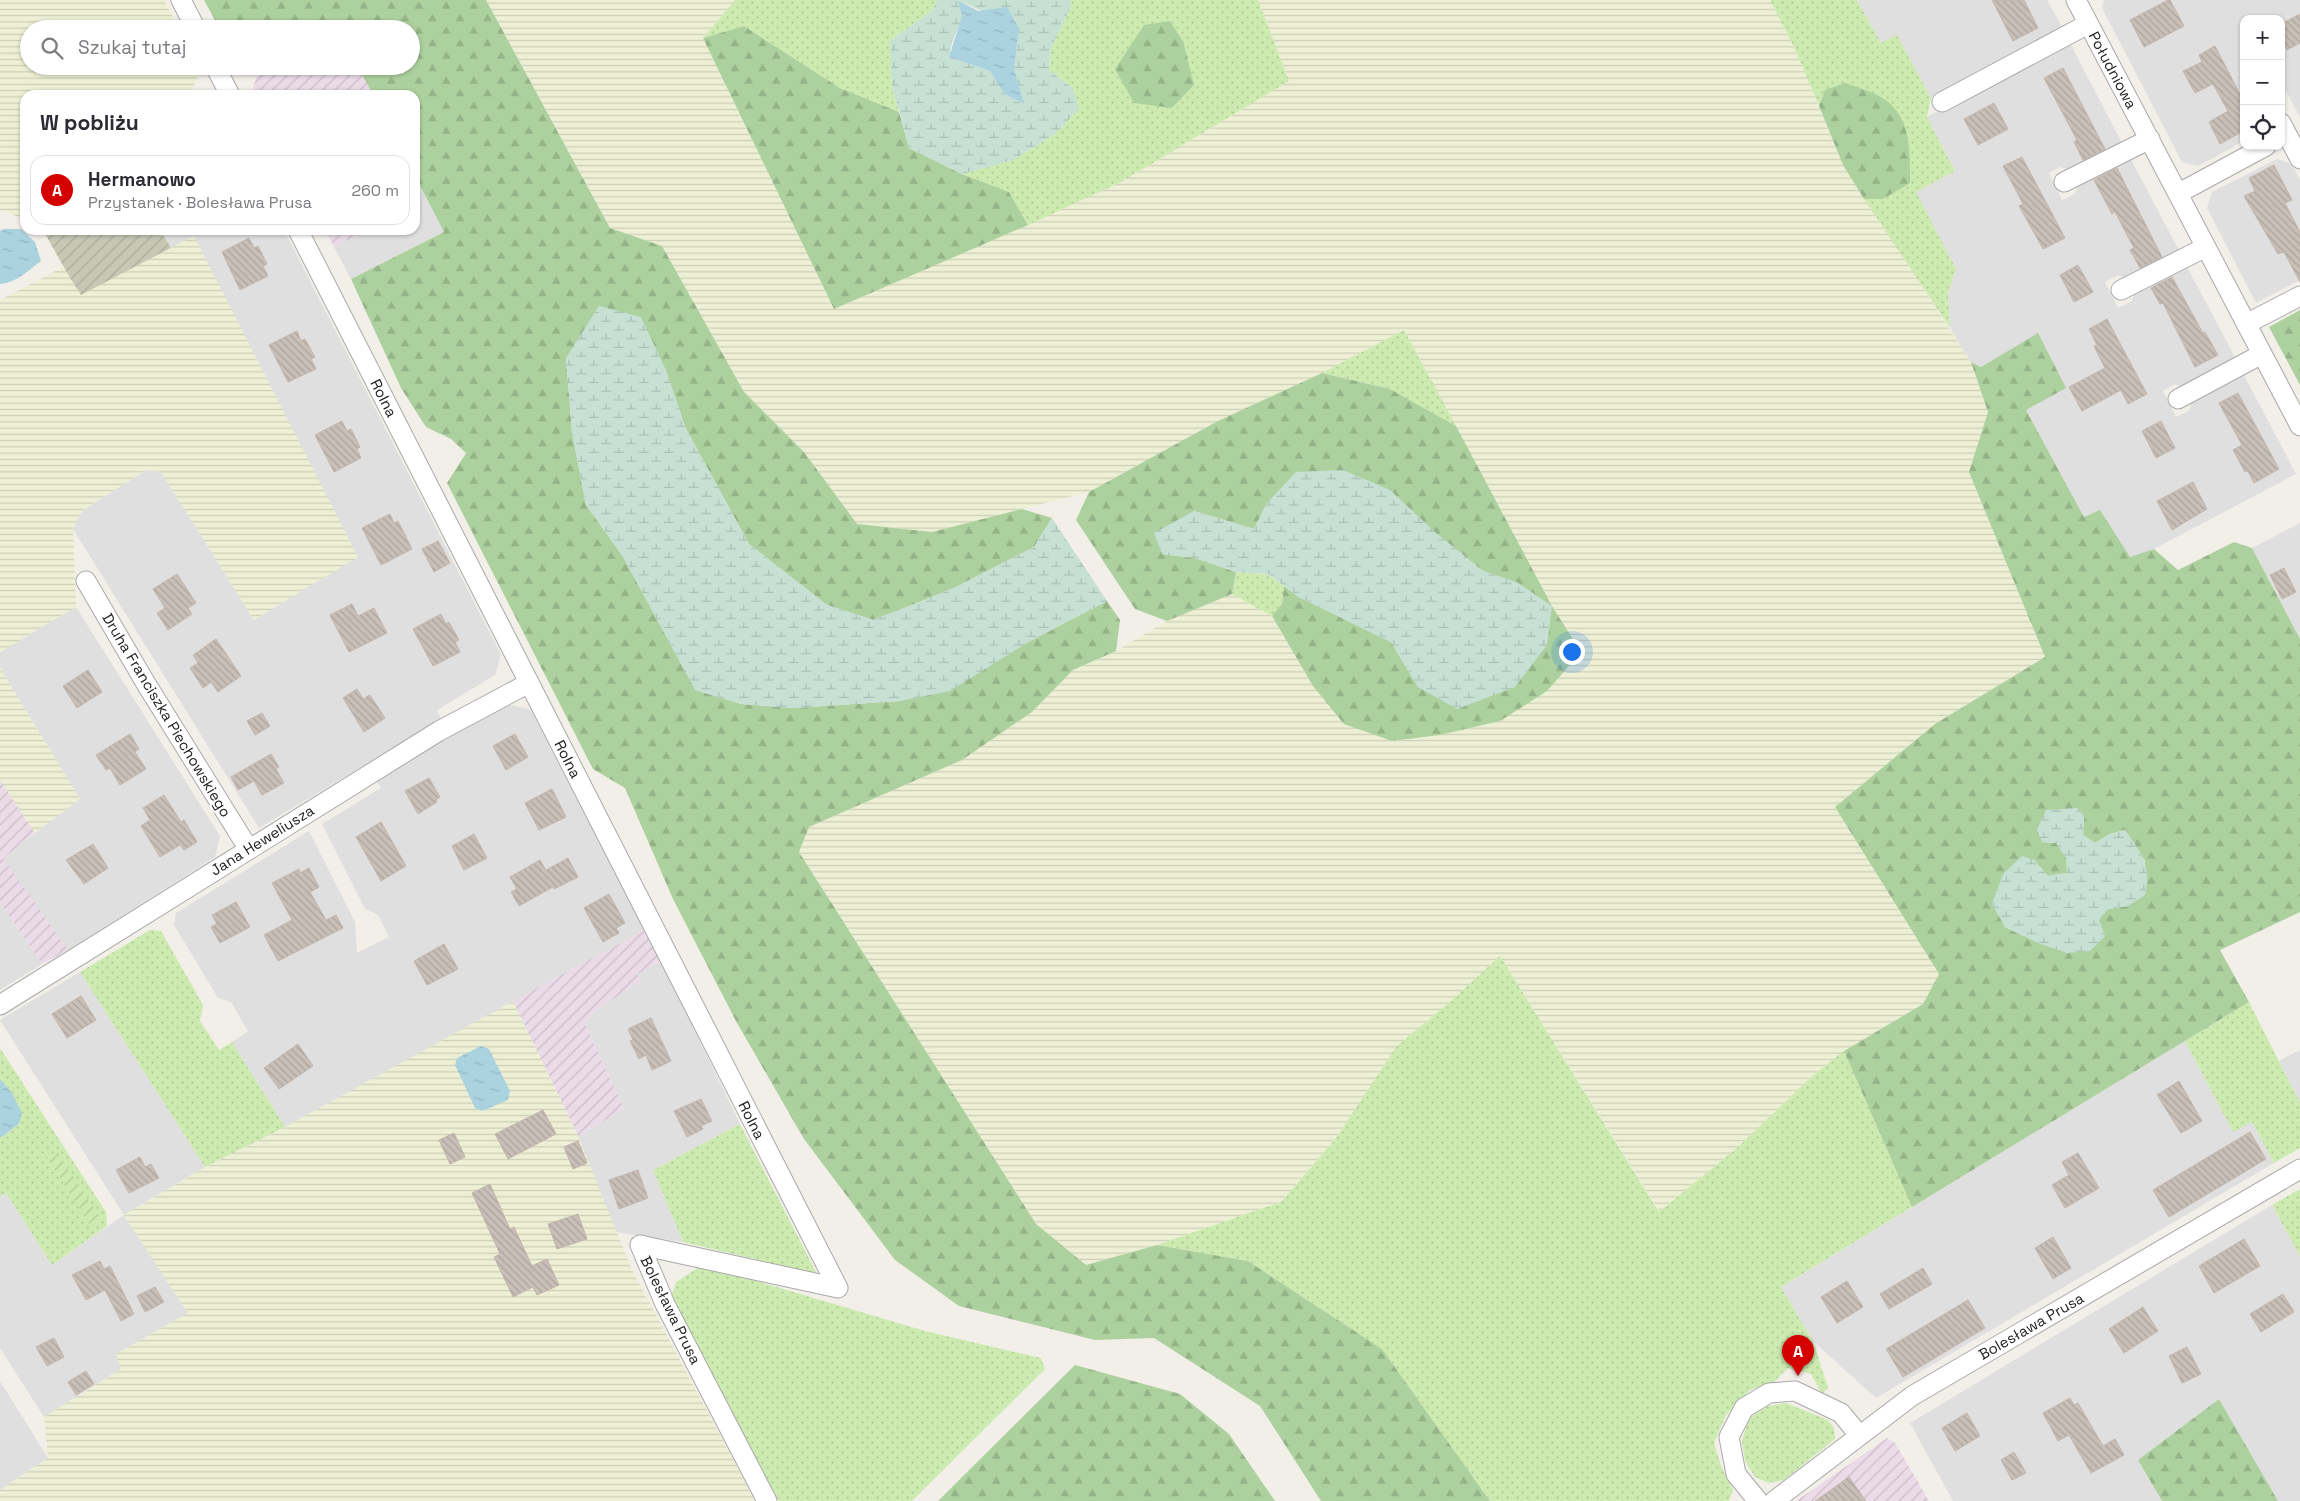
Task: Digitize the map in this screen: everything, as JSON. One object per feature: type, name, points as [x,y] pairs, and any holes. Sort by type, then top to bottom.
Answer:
[{"type":"street","points":[[181,0],[191,20]]},
{"type":"street","name":"Południowa","points":[[2076,0],[2300,426]]},
{"type":"street","points":[[1942,102],[2088,24]]},
{"type":"street","points":[[220,75],[227,90]]},
{"type":"street","points":[[2285,135],[2300,159]]},
{"type":"street","points":[[2064,182],[2150,139]]},
{"type":"street","points":[[2179,193],[2259,150]]},
{"type":"street","name":"Rolna","points":[[301,235],[838,1288]]},
{"type":"street","points":[[2121,290],[2206,247]]},
{"type":"street","points":[[2246,324],[2300,296]]},
{"type":"street","points":[[2178,400],[2262,354]]},
{"type":"street","name":"Druha Franciszka Piechowskiego","points":[[86,581],[145,682],[248,848]]},
{"type":"street","name":"Jana Heweliusza","points":[[0,1005],[248,848],[439,731],[530,682]]},
{"type":"street","name":"Bolesława Prusa","points":[[1774,1501],[1912,1396],[2300,1169]]},
{"type":"street","name":"Bolesława Prusa","points":[[767,1501],[666,1304],[640,1245],[838,1288]]},
{"type":"street","points":[[1758,1501],[1736,1474],[1730,1437],[1744,1408],[1769,1393],[1795,1391],[1842,1413],[1860,1435]]},
{"type":"shaded area","points":[[0,0],[164,0],[174,20],[20,20],[20,75],[199,75],[192,90],[20,90],[20,218],[2,210],[0,211]]},
{"type":"shaded area","points":[[486,0],[735,0],[703,38],[834,309],[1123,181],[1289,81],[1258,0],[1770,0],[1794,47],[1843,165],[1971,362],[1988,412],[1970,473],[2045,657],[1935,724],[1835,807],[1939,974],[1923,1004],[1844,1051],[1811,1077],[1737,1148],[1660,1212],[1500,956],[1451,1001],[1281,1202],[1157,1245],[1086,1265],[1036,1224],[799,852],[809,827],[962,760],[1032,712],[1073,670],[1116,651],[1167,621],[1232,594],[1272,616],[1313,686],[1392,741],[1440,735],[1500,721],[1580,652],[1552,606],[1404,330],[1322,373],[1216,422],[1089,492],[932,532],[857,524],[804,452],[744,392],[662,246],[610,228]]},
{"type":"shaded area","points":[[1857,0],[2047,0],[2063,29],[1931,98],[1897,36],[1881,43]]},
{"type":"shaded area","points":[[2104,0],[2300,0],[2300,117],[2285,89],[2285,15],[2240,15],[2240,143],[2198,166],[2182,162],[2102,8]]},
{"type":"shaded area","points":[[2069,41],[2122,143],[2071,170],[2060,167],[2049,173],[2062,200],[2075,194],[2079,183],[2129,156],[2180,252],[2127,280],[2118,275],[2105,282],[2118,308],[2132,301],[2135,291],[2186,265],[2236,359],[2184,388],[2175,384],[2163,391],[2176,417],[2189,411],[2192,401],[2243,373],[2296,474],[2154,549],[2130,558],[2100,511],[2084,517],[2026,410],[2039,334],[1981,367],[1971,362],[1950,328],[1948,293],[1956,269],[1915,192],[1955,171],[1927,117]]},
{"type":"shaded area","points":[[257,75],[363,75],[370,90],[254,90]]},
{"type":"shaded area","points":[[2277,159],[2291,164],[2300,180],[2300,280],[2256,303],[2207,208],[2212,192]]},
{"type":"shaded area","points":[[422,189],[444,232],[351,279],[334,247],[358,235],[420,235],[420,190]]},
{"type":"shaded area","points":[[46,235],[163,235],[171,248],[80,296]]},
{"type":"shaded area","points":[[163,235],[287,235],[501,655],[495,675],[437,710],[441,719],[259,828],[73,529],[82,511],[146,470],[161,472],[254,620],[194,236],[171,248]]},
{"type":"shaded area","points":[[328,235],[358,235],[334,247]]},
{"type":"shaded area","points":[[194,236],[358,557],[254,620],[161,472],[146,470],[82,511],[73,529],[76,607],[0,652],[0,300],[63,267],[81,295]]},
{"type":"shaded area","points":[[2300,523],[2300,639],[2252,548]]},
{"type":"shaded area","points":[[76,607],[220,836],[215,857],[68,950],[2,858],[80,799],[0,668],[0,652]]},
{"type":"shaded area","points":[[0,668],[80,799],[35,833],[0,780]]},
{"type":"shaded area","points":[[501,703],[530,709],[645,930],[285,1127],[232,1042],[248,1031],[231,1002],[218,998],[174,925],[176,913],[309,831],[355,922],[357,953],[389,937],[378,915],[365,909],[322,824],[381,788],[376,780]]},
{"type":"shaded area","points":[[0,780],[35,833],[3,858],[68,950],[42,964],[0,903]]},
{"type":"shaded area","points":[[0,903],[42,964],[0,990]]},
{"type":"shaded area","points":[[645,930],[661,961],[637,974],[641,981],[593,1012],[585,1024],[624,1109],[578,1136],[513,1001]]},
{"type":"shaded area","points":[[661,961],[740,1124],[653,1170],[683,1242],[615,1232],[578,1136],[624,1109],[585,1024],[593,1012],[640,981],[637,974]]},
{"type":"shaded area","points":[[80,972],[205,1167],[124,1215],[0,1020]]},
{"type":"shaded area","points":[[513,1001],[578,1136],[632,1270],[755,1501],[0,1501],[0,1490],[48,1458],[44,1417],[121,1369],[116,1354],[188,1313],[124,1215],[205,1167],[285,1127]]},
{"type":"shaded area","points":[[2185,1041],[2233,1131],[2252,1121],[2274,1163],[1876,1398],[1813,1341],[1781,1287]]},
{"type":"shaded area","points":[[2300,1050],[2300,1103],[2279,1061]]},
{"type":"shaded area","points":[[6,1193],[52,1265],[124,1215],[188,1313],[117,1354],[121,1369],[44,1417],[0,1348],[0,1197]]},
{"type":"shaded area","points":[[2272,1205],[2300,1256],[2300,1501],[2278,1501],[2219,1399],[2138,1460],[2162,1501],[1953,1501],[1910,1423]]},
{"type":"shaded area","points":[[0,1381],[48,1458],[0,1490]]},
{"type":"shaded area","points":[[1887,1438],[1895,1443],[1929,1501],[1796,1501]]},
{"type":"green space","points":[[204,0],[486,0],[610,228],[662,246],[744,392],[804,452],[857,524],[932,532],[1022,509],[1052,518],[1034,547],[954,588],[902,609],[873,620],[827,605],[749,544],[686,429],[665,368],[566,358],[572,432],[586,505],[622,555],[696,690],[741,704],[793,708],[900,701],[1030,641],[1107,601],[1120,620],[1116,651],[1073,670],[1032,712],[962,760],[809,827],[799,852],[1036,1224],[1086,1265],[1157,1245],[1248,1261],[1382,1349],[1490,1501],[1321,1501],[1260,1406],[1154,1338],[1095,1340],[959,1306],[895,1260],[804,1139],[737,1023],[673,899],[625,788],[593,769],[447,483],[466,453],[451,439],[426,427],[401,388],[351,279],[444,232],[420,186],[420,90],[370,90],[363,75],[420,75],[420,20],[215,20]]},
{"type":"green space","points":[[735,0],[937,0],[932,11],[890,41],[892,86],[899,112],[840,88],[744,26],[703,38]]},
{"type":"green space","points":[[937,0],[958,0],[963,16],[952,42],[949,57],[990,71],[1004,94],[1023,104],[1014,69],[1019,29],[959,0],[1070,0],[1071,7],[1051,48],[1049,70],[1073,88],[1079,109],[1055,134],[1013,160],[962,174],[909,148],[892,86],[890,41],[932,11]]},
{"type":"green space","points":[[1070,0],[1258,0],[1289,81],[1123,181],[1028,225],[1009,192],[962,174],[1013,160],[1055,134],[1073,88],[1049,70],[1051,48],[1071,7]]},
{"type":"green space","points":[[1770,0],[1857,0],[1881,43],[1897,35],[1931,98],[1927,117],[1955,171],[1916,192],[1956,269],[1948,293],[1950,328],[1864,199],[1883,199],[1825,90],[1819,106],[1794,47]]},
{"type":"green space","points":[[1170,21],[1183,41],[1194,85],[1172,108],[1134,103],[1115,69],[1144,25]]},
{"type":"green space","points":[[744,26],[840,88],[899,112],[909,148],[962,174],[1009,192],[1028,225],[834,309],[703,38]]},
{"type":"green space","points":[[1845,83],[1881,97],[1899,114],[1904,124],[1909,147],[1910,183],[1883,199],[1864,199],[1843,165],[1819,106],[1825,90]]},
{"type":"green space","points":[[599,306],[641,317],[665,368],[686,429],[749,544],[827,605],[873,620],[902,609],[954,588],[1034,547],[1052,518],[1107,601],[1030,641],[950,691],[900,701],[793,708],[741,704],[695,690],[622,555],[586,505],[572,432],[566,358]]},
{"type":"green space","points":[[2300,310],[2300,385],[2269,327]]},
{"type":"green space","points":[[1404,330],[1456,426],[1390,389],[1322,373]]},
{"type":"green space","points":[[2038,333],[2066,388],[2026,410],[2084,517],[2100,510],[2130,557],[2154,549],[2178,570],[2234,542],[2252,548],[2300,639],[2300,912],[2220,950],[2249,1002],[1912,1207],[1844,1051],[1923,1004],[1939,974],[1835,807],[1935,724],[2045,657],[1969,472],[1988,412],[1971,362],[1981,367]],"holes":[[[2084,816],[2083,835],[2095,843],[2110,834],[2125,830],[2145,861],[2128,906],[2108,909],[2068,953],[2039,943],[2005,927],[2034,860],[2048,876],[2067,873],[2067,858],[2056,843],[2042,842]]]},
{"type":"green space","points":[[1322,373],[1390,389],[1456,426],[1552,606],[1581,652],[1547,691],[1500,721],[1440,735],[1392,741],[1344,724],[1313,686],[1272,616],[1282,604],[1284,586],[1299,597],[1391,642],[1418,687],[1518,583],[1483,571],[1437,534],[1267,503],[1254,529],[1194,511],[1162,554],[1195,558],[1236,572],[1232,594],[1167,621],[1135,609],[1076,520],[1089,492],[1216,422]]},
{"type":"green space","points":[[1343,470],[1390,490],[1437,534],[1483,571],[1518,583],[1552,606],[1547,645],[1515,687],[1457,709],[1418,687],[1391,642],[1299,597],[1268,574],[1236,572],[1195,558],[1162,554],[1154,533],[1194,511],[1254,529],[1267,503],[1296,472]]},
{"type":"green space","points":[[1236,572],[1267,574],[1284,586],[1282,604],[1272,616],[1232,594]]},
{"type":"green space","points":[[2077,808],[2084,816],[2083,835],[2095,843],[2110,834],[2125,830],[2144,860],[2147,885],[2145,895],[2128,906],[2108,909],[2099,920],[2105,936],[2090,951],[2068,953],[2039,943],[2005,927],[1992,904],[2003,874],[2022,856],[2034,860],[2048,876],[2067,873],[2066,858],[2056,843],[2042,842],[2037,830],[2046,810]]},
{"type":"green space","points":[[150,930],[161,931],[203,1005],[200,1021],[219,1050],[232,1042],[285,1127],[205,1167],[80,972]]},
{"type":"green space","points":[[1500,956],[1659,1212],[1737,1148],[1811,1077],[1844,1051],[1912,1207],[1781,1287],[1813,1341],[1828,1388],[1822,1394],[1811,1374],[1788,1368],[1774,1382],[1750,1390],[1726,1415],[1714,1443],[1721,1466],[1733,1490],[1729,1501],[1490,1501],[1382,1349],[1248,1261],[1157,1245],[1281,1202],[1336,1138],[1396,1047],[1451,1001]]},
{"type":"green space","points":[[2249,1002],[2300,1103],[2300,1148],[2274,1163],[2252,1122],[2233,1132],[2185,1041]]},
{"type":"green space","points":[[0,1048],[106,1212],[107,1226],[52,1265],[6,1193],[0,1197],[0,1138],[19,1124],[12,1093],[0,1079]]},
{"type":"green space","points":[[740,1124],[817,1274],[683,1242],[653,1170]]},
{"type":"green space","points":[[57,1151],[102,1221],[91,1227],[47,1157]]},
{"type":"green space","points":[[2300,1189],[2300,1256],[2272,1205]]},
{"type":"green space","points":[[702,1265],[925,1331],[1041,1358],[1045,1369],[912,1501],[779,1501],[670,1301],[676,1282]]},
{"type":"green space","points":[[1075,1365],[1180,1394],[1229,1434],[1275,1501],[938,1501]]},
{"type":"green space","points":[[2219,1399],[2278,1501],[2162,1501],[2138,1460]]},
{"type":"green space","points":[[1786,1403],[1828,1420],[1834,1428],[1835,1439],[1784,1480],[1769,1483],[1755,1477],[1745,1461],[1742,1441],[1749,1418],[1768,1406]]},
{"type":"water","points":[[958,0],[978,11],[1007,7],[1019,29],[1014,69],[1024,104],[1004,94],[990,71],[949,57],[962,16]]},
{"type":"water","points":[[3,229],[20,229],[20,235],[27,235],[35,242],[41,261],[17,279],[0,284],[0,231]]},
{"type":"water","points":[[481,1046],[489,1049],[510,1091],[508,1100],[482,1111],[475,1108],[455,1065],[457,1058]]},
{"type":"water","points":[[0,1079],[12,1093],[22,1113],[19,1124],[0,1138]]},
{"type":"building","points":[[1992,0],[2024,0],[2038,28],[2013,41]]},
{"type":"building","points":[[2170,0],[2184,26],[2144,47],[2130,20]]},
{"type":"building","points":[[2300,14],[2300,43],[2287,50],[2285,46],[2285,22]]},
{"type":"building","points":[[2215,46],[2240,94],[2240,133],[2220,144],[2209,122],[2228,111],[2213,84],[2195,93],[2183,71],[2202,62],[2199,55]]},
{"type":"building","points":[[2063,68],[2105,149],[2083,160],[2074,142],[2077,140],[2044,78]]},
{"type":"building","points":[[1994,103],[2008,129],[1978,145],[1964,119]]},
{"type":"building","points":[[2022,157],[2065,238],[2043,249],[2019,206],[2023,204],[2003,166]]},
{"type":"building","points":[[2274,165],[2292,200],[2285,203],[2300,232],[2300,282],[2284,252],[2278,254],[2244,196],[2255,191],[2249,178]]},
{"type":"building","points":[[2117,168],[2162,257],[2140,268],[2130,250],[2134,248],[2115,212],[2112,214],[2094,180]]},
{"type":"building","points":[[249,238],[254,248],[258,246],[267,264],[263,266],[268,276],[240,290],[222,252]]},
{"type":"building","points":[[2078,265],[2093,292],[2074,302],[2060,275]]},
{"type":"building","points":[[2172,277],[2203,333],[2205,332],[2218,355],[2195,367],[2163,303],[2160,304],[2151,288]]},
{"type":"building","points":[[2107,319],[2147,394],[2128,404],[2121,390],[2082,411],[2069,387],[2105,368],[2094,346],[2097,345],[2089,329]]},
{"type":"building","points":[[297,331],[301,341],[305,339],[315,357],[311,359],[316,369],[288,382],[269,345]]},
{"type":"building","points":[[2238,393],[2279,469],[2254,483],[2248,471],[2245,472],[2233,450],[2242,445],[2219,403]]},
{"type":"building","points":[[342,421],[347,431],[351,429],[360,447],[357,449],[361,458],[334,472],[315,435]]},
{"type":"building","points":[[2161,421],[2175,448],[2156,458],[2142,431]]},
{"type":"building","points":[[2193,482],[2207,509],[2172,530],[2157,501]]},
{"type":"building","points":[[390,514],[394,523],[398,521],[412,549],[381,565],[362,528]]},
{"type":"building","points":[[438,541],[450,563],[434,572],[422,549]]},
{"type":"building","points":[[2284,568],[2296,592],[2282,599],[2270,575]]},
{"type":"building","points":[[177,574],[196,603],[188,608],[192,614],[168,630],[157,613],[165,608],[153,589]]},
{"type":"building","points":[[352,604],[358,616],[374,608],[387,633],[349,652],[330,615]]},
{"type":"building","points":[[441,614],[446,624],[449,622],[459,640],[455,642],[460,652],[433,666],[413,629]]},
{"type":"building","points":[[216,639],[241,676],[218,692],[211,682],[203,688],[190,668],[198,663],[193,655]]},
{"type":"building","points":[[88,670],[102,692],[77,708],[63,686]]},
{"type":"building","points":[[357,689],[363,699],[370,695],[385,718],[364,732],[343,698]]},
{"type":"building","points":[[262,713],[270,726],[255,735],[247,721]]},
{"type":"building","points":[[130,734],[139,749],[135,752],[146,769],[120,785],[110,768],[106,770],[96,755]]},
{"type":"building","points":[[515,734],[528,757],[506,770],[493,746]]},
{"type":"building","points":[[271,754],[279,767],[276,769],[284,783],[262,795],[254,781],[238,790],[231,777]]},
{"type":"building","points":[[429,778],[440,797],[436,800],[437,802],[418,814],[405,791]]},
{"type":"building","points":[[552,789],[566,817],[539,830],[525,803]]},
{"type":"building","points":[[164,795],[181,822],[184,820],[197,842],[184,850],[180,845],[160,857],[141,826],[150,820],[143,808]]},
{"type":"building","points":[[381,822],[406,866],[381,881],[356,837]]},
{"type":"building","points":[[474,834],[487,858],[464,870],[452,846]]},
{"type":"building","points":[[93,844],[108,868],[84,884],[66,860]]},
{"type":"building","points":[[568,858],[578,877],[554,889],[553,887],[519,906],[511,892],[517,889],[510,877],[540,860],[546,870]]},
{"type":"building","points":[[309,868],[319,887],[310,892],[326,920],[336,915],[343,928],[278,961],[264,935],[292,920],[272,883],[299,869],[300,873]]},
{"type":"building","points":[[609,894],[625,923],[616,928],[619,933],[603,942],[584,908]]},
{"type":"building","points":[[236,902],[250,927],[220,943],[211,927],[217,924],[212,915]]},
{"type":"building","points":[[444,944],[458,969],[427,985],[414,961]]},
{"type":"building","points":[[81,996],[96,1020],[67,1038],[52,1014]]},
{"type":"building","points":[[651,1018],[671,1061],[652,1070],[646,1055],[639,1059],[630,1041],[633,1040],[628,1029]]},
{"type":"building","points":[[298,1044],[313,1066],[279,1089],[264,1068]]},
{"type":"building","points":[[2179,1081],[2202,1121],[2181,1133],[2157,1095]]},
{"type":"building","points":[[701,1099],[712,1121],[701,1126],[703,1129],[687,1137],[674,1111]]},
{"type":"building","points":[[543,1110],[556,1134],[508,1159],[495,1134]]},
{"type":"building","points":[[2250,1132],[2266,1159],[2169,1217],[2153,1190]]},
{"type":"building","points":[[454,1133],[465,1157],[450,1164],[439,1140]]},
{"type":"building","points":[[578,1141],[587,1163],[573,1169],[564,1147]]},
{"type":"building","points":[[2078,1153],[2099,1188],[2065,1208],[2052,1185],[2069,1175],[2062,1162]]},
{"type":"building","points":[[140,1157],[145,1167],[151,1164],[159,1178],[129,1193],[116,1170]]},
{"type":"building","points":[[638,1170],[648,1198],[619,1209],[609,1180]]},
{"type":"building","points":[[490,1184],[510,1229],[514,1227],[532,1266],[547,1259],[559,1285],[537,1295],[533,1287],[513,1297],[494,1257],[500,1254],[472,1193]]},
{"type":"building","points":[[578,1214],[587,1239],[557,1249],[548,1224]]},
{"type":"building","points":[[2053,1237],[2071,1268],[2053,1279],[2035,1248]]},
{"type":"building","points":[[2244,1239],[2260,1266],[2214,1293],[2199,1266]]},
{"type":"building","points":[[100,1261],[104,1269],[110,1266],[134,1314],[121,1321],[105,1290],[86,1300],[72,1275]]},
{"type":"building","points":[[1923,1268],[1932,1284],[1889,1309],[1880,1294]]},
{"type":"building","points":[[1847,1281],[1863,1307],[1837,1323],[1821,1297]]},
{"type":"building","points":[[155,1287],[164,1302],[145,1312],[137,1296]]},
{"type":"building","points":[[2283,1294],[2294,1312],[2261,1332],[2250,1314]]},
{"type":"building","points":[[1968,1300],[1985,1328],[1903,1377],[1886,1349]]},
{"type":"building","points":[[2143,1307],[2158,1331],[2124,1353],[2109,1329]]},
{"type":"building","points":[[54,1338],[64,1357],[47,1366],[36,1347]]},
{"type":"building","points":[[2187,1347],[2201,1374],[2182,1383],[2169,1356]]},
{"type":"building","points":[[86,1371],[94,1384],[76,1395],[68,1382]]},
{"type":"building","points":[[2070,1398],[2074,1405],[2078,1403],[2103,1446],[2115,1439],[2124,1455],[2091,1473],[2069,1435],[2058,1441],[2043,1413]]},
{"type":"building","points":[[1967,1413],[1980,1436],[1955,1451],[1942,1428]]},
{"type":"building","points":[[2014,1452],[2026,1473],[2012,1480],[2001,1460]]},
{"type":"building","points":[[1849,1477],[1866,1501],[1815,1501]]},
{"type":"place","name":"Hermanowo","points":[[1798,1376]]}]
